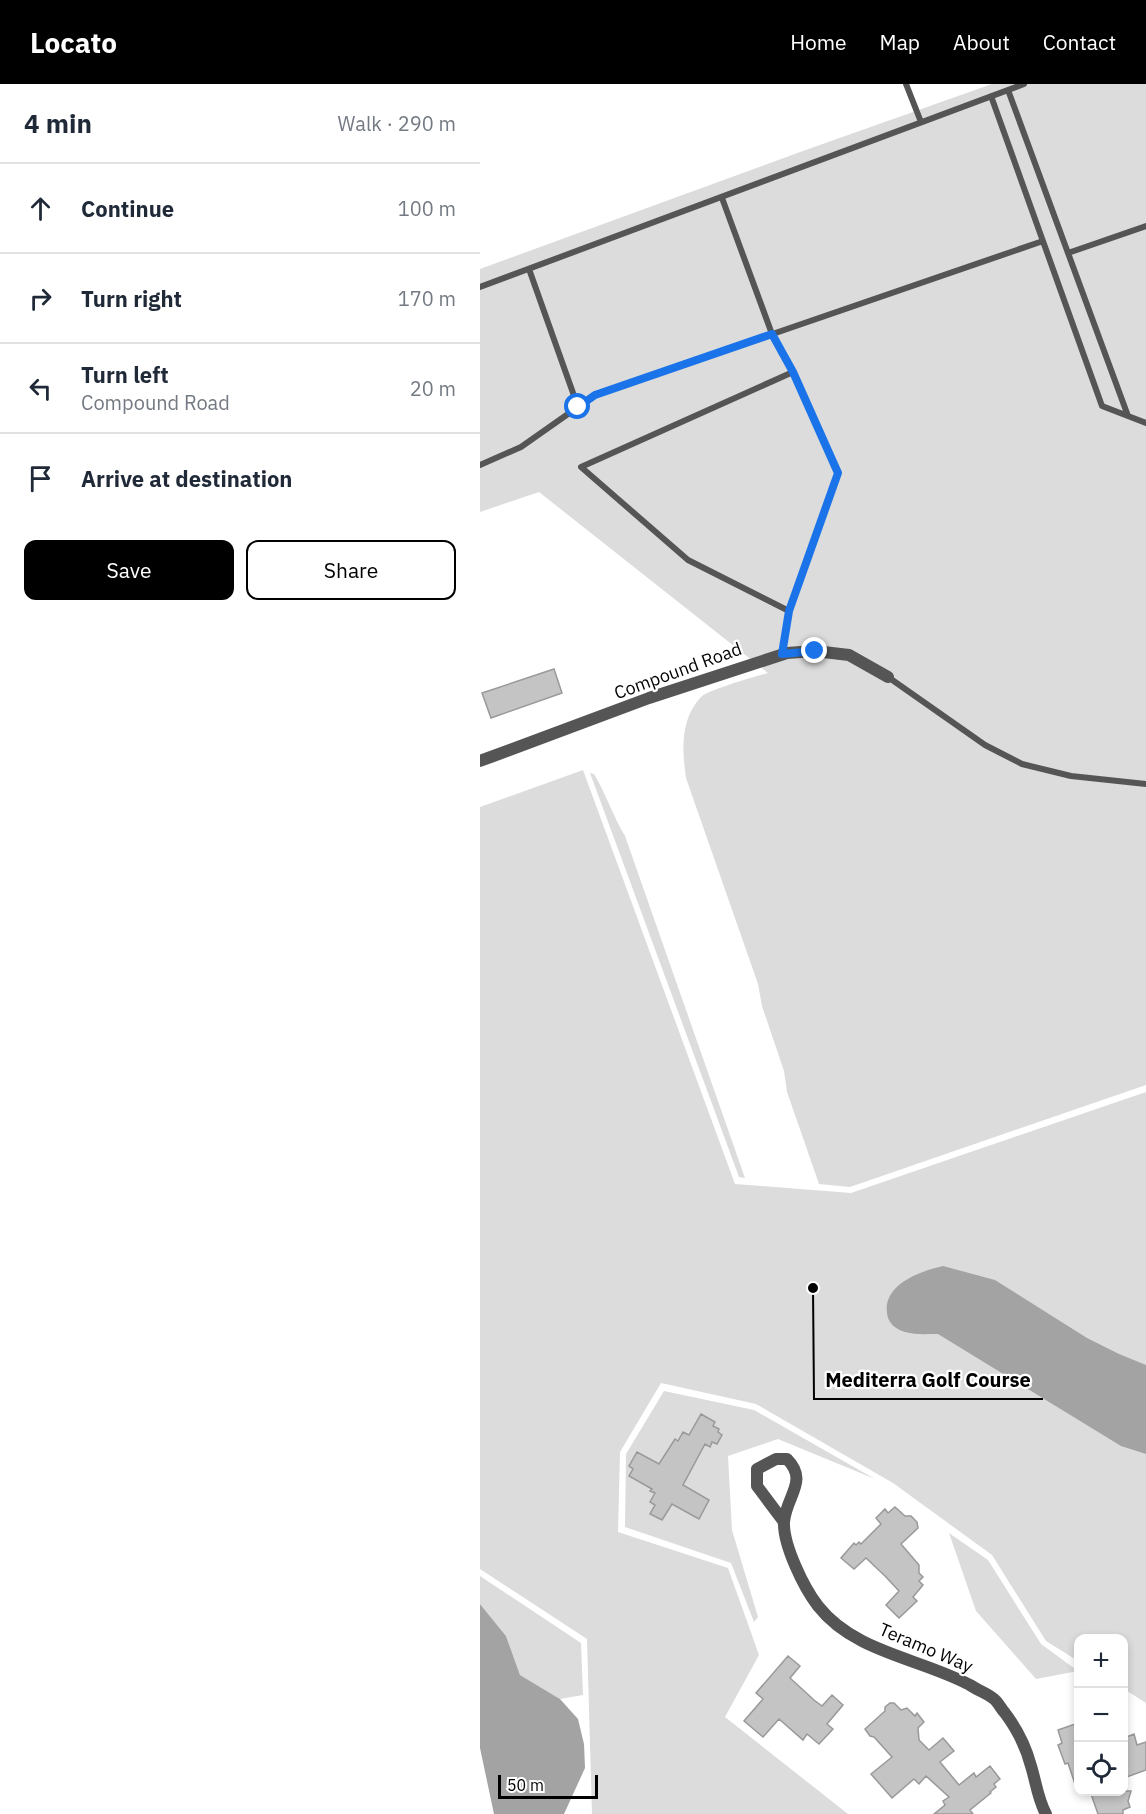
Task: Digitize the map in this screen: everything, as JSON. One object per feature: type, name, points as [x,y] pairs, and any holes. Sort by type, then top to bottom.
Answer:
[{"type":"street","name":"Compound Road","points":[[480,760],[650,698],[782,654],[815,651],[849,655],[888,677]]},
{"type":"street","name":"Teramo Way","points":[[784,1522],[757,1486],[757,1469],[776,1459],[787,1459],[794,1467],[798,1478],[789,1499],[784,1522],[786,1541],[796,1568],[817,1605],[842,1630],[874,1647],[957,1679],[994,1699],[1017,1729],[1046,1814]]},
{"type":"lane","points":[[906,84],[921,122]]},
{"type":"lane","points":[[480,287],[1024,84]]},
{"type":"lane","points":[[1008,90],[1128,416]]},
{"type":"lane","points":[[991,96],[1102,406],[1146,423]]},
{"type":"lane","points":[[722,198],[772,334],[793,372],[838,473],[789,611],[782,654]]},
{"type":"lane","points":[[1068,253],[1146,226]]},
{"type":"lane","points":[[480,465],[521,447],[595,395],[1043,241]]},
{"type":"lane","points":[[529,269],[578,407]]},
{"type":"lane","points":[[789,611],[688,560],[581,467],[793,372]]},
{"type":"lane","points":[[888,677],[984,745],[1022,764],[1071,776],[1146,784]]},
{"type":"shaded area","points":[[992,84],[1146,84],[1146,1085],[850,1187],[819,1184],[787,1092],[784,1071],[762,1006],[758,984],[686,778],[685,768],[683,746],[686,725],[689,715],[701,697],[722,687],[768,673],[539,492],[480,512],[480,269]]},
{"type":"shaded area","points":[[583,770],[735,1184],[851,1193],[1146,1092],[1146,1703],[1128,1692],[1128,1634],[1074,1634],[1074,1658],[1046,1641],[992,1555],[893,1483],[756,1404],[661,1383],[620,1452],[618,1532],[728,1568],[759,1655],[725,1717],[848,1814],[592,1814],[587,1639],[480,1569],[480,807]]},
{"type":"shaded area","points":[[590,773],[594,774],[625,836],[745,1178],[739,1177]]},
{"type":"shaded area","points":[[943,1266],[995,1280],[1087,1338],[1146,1365],[1146,1454],[1121,1446],[938,1334],[909,1333],[893,1325],[887,1313],[887,1303],[891,1294],[905,1280],[924,1271]]},
{"type":"shaded area","points":[[664,1391],[754,1410],[875,1479],[778,1439],[728,1456],[732,1530],[758,1617],[754,1622],[731,1563],[625,1527],[626,1454]]},
{"type":"shaded area","points":[[949,1533],[988,1560],[1041,1644],[1074,1668],[1074,1672],[1036,1679],[976,1611]]},
{"type":"shaded area","points":[[480,1576],[581,1643],[583,1695],[560,1699],[520,1675],[506,1636],[480,1604]]},
{"type":"shaded area","points":[[480,1604],[506,1636],[520,1675],[560,1699],[578,1719],[584,1744],[585,1768],[564,1814],[494,1814],[480,1748]]},
{"type":"building","points":[[554,669],[562,693],[491,718],[482,693]]},
{"type":"building","points":[[701,1414],[715,1422],[713,1426],[719,1429],[718,1432],[722,1435],[717,1444],[712,1442],[710,1447],[705,1444],[683,1485],[709,1500],[699,1519],[672,1504],[662,1520],[650,1514],[655,1505],[650,1502],[655,1493],[629,1476],[633,1469],[629,1466],[637,1452],[659,1464],[675,1439],[678,1441],[683,1432],[689,1435]]},
{"type":"building","points":[[895,1507],[905,1516],[911,1516],[917,1522],[918,1528],[901,1544],[919,1565],[919,1573],[923,1577],[919,1581],[923,1585],[913,1597],[917,1601],[899,1618],[886,1605],[899,1591],[885,1576],[866,1558],[854,1569],[841,1558],[854,1543],[861,1544],[881,1524],[876,1518],[885,1509],[888,1513]]},
{"type":"building","points":[[788,1656],[800,1666],[790,1678],[814,1700],[822,1706],[832,1695],[843,1705],[827,1724],[833,1729],[819,1744],[807,1734],[803,1740],[779,1719],[763,1737],[744,1721],[763,1699],[756,1693]]},
{"type":"building","points":[[894,1703],[901,1710],[907,1708],[915,1716],[917,1713],[924,1722],[918,1728],[919,1740],[929,1750],[943,1738],[954,1751],[940,1762],[959,1785],[974,1773],[976,1777],[990,1766],[1000,1779],[994,1784],[996,1787],[991,1793],[970,1810],[973,1814],[934,1814],[945,1805],[943,1801],[949,1797],[926,1776],[919,1784],[914,1779],[892,1798],[871,1774],[892,1757],[865,1729],[885,1711],[885,1707]]},
{"type":"building","points":[[1074,1724],[1074,1781],[1068,1763],[1065,1764],[1058,1745],[1062,1743],[1058,1730]]},
{"type":"building","points":[[1134,1734],[1137,1745],[1146,1742],[1146,1770],[1128,1777],[1128,1742],[1128,1736]]},
{"type":"building","points":[[1128,1791],[1131,1791],[1128,1801],[1130,1807],[1123,1810],[1123,1814],[1098,1814],[1092,1796],[1128,1796]]},
{"type":"place","name":"Mediterra Golf Course","points":[[813,1288]]},
{"type":"route","points":[[578,407],[595,395],[772,334],[793,372],[838,473],[789,611],[782,654],[815,651]]}]
